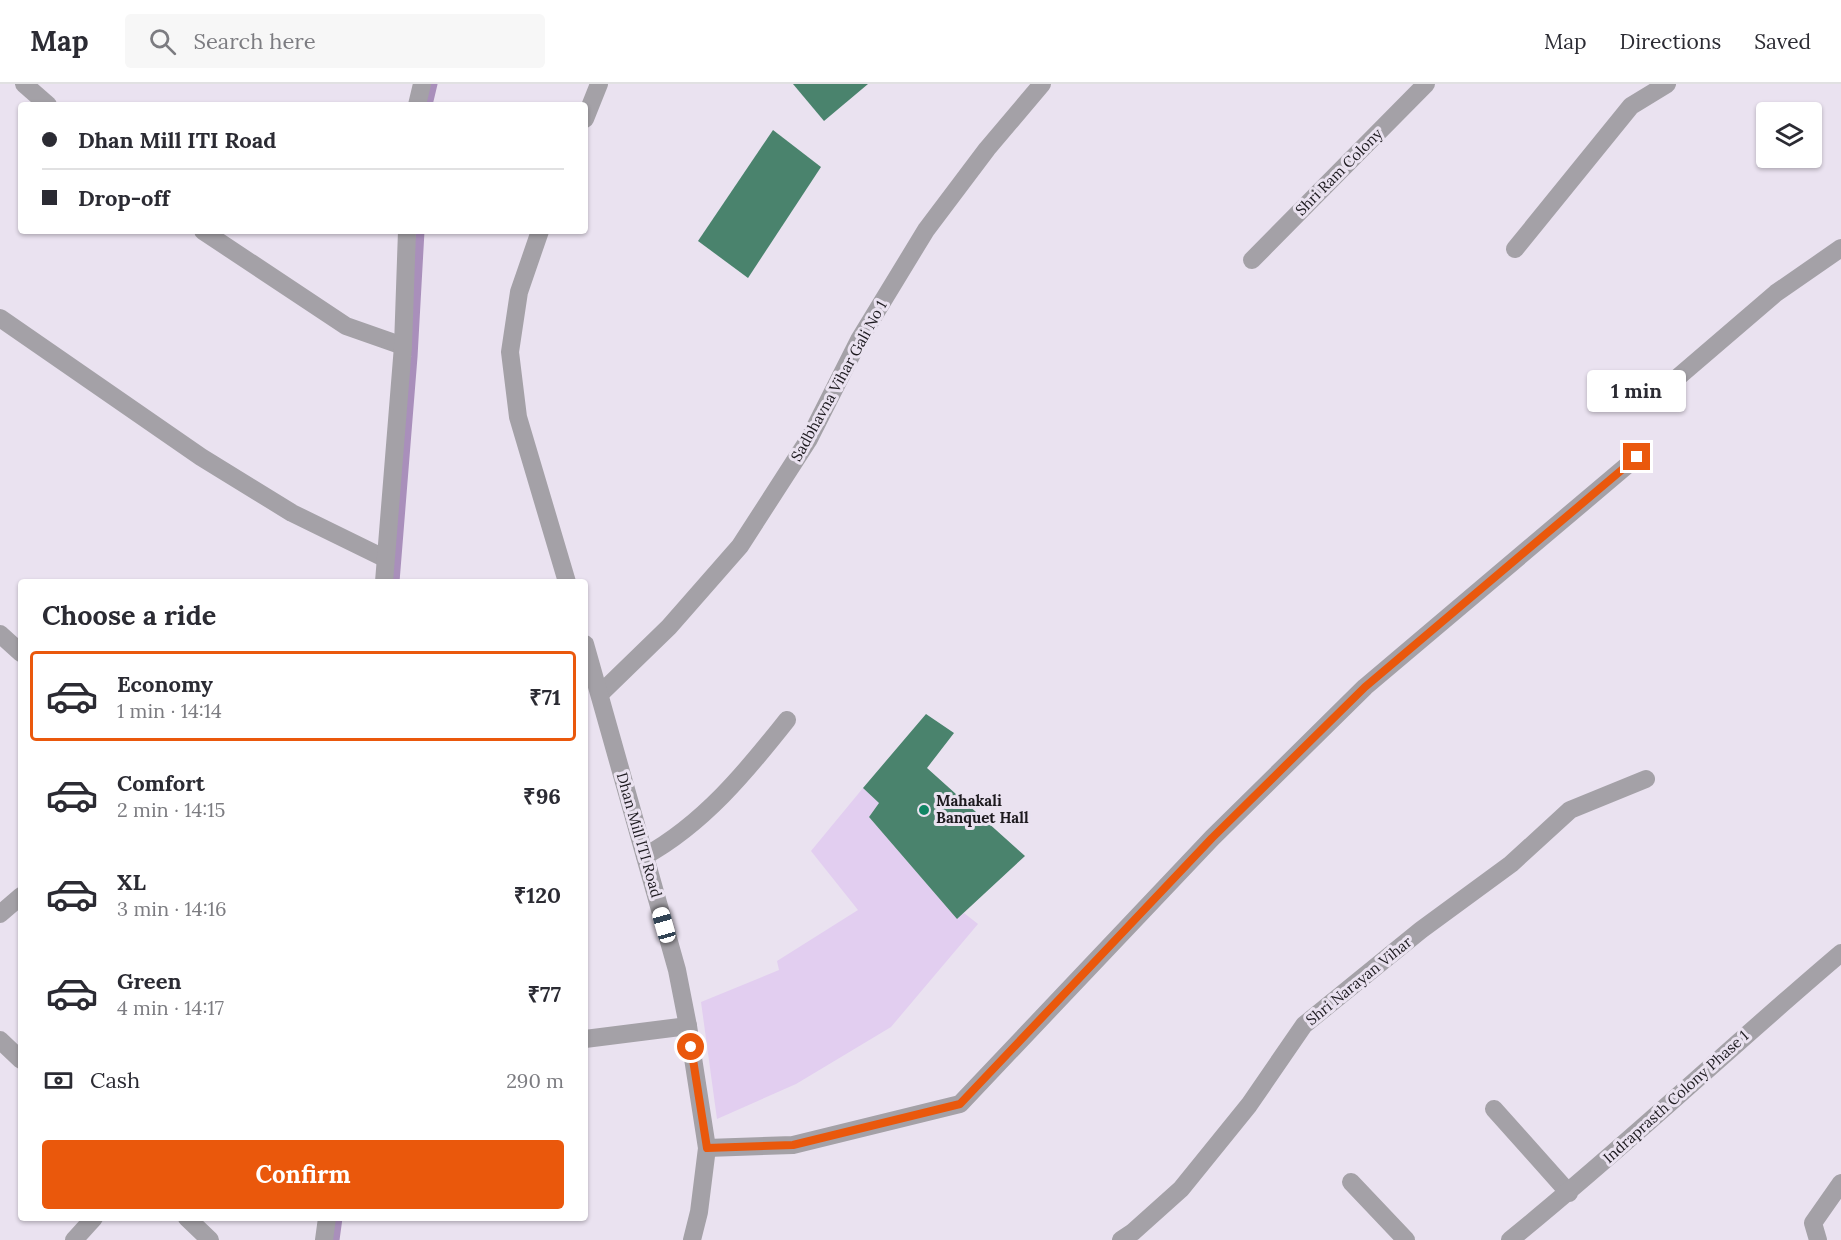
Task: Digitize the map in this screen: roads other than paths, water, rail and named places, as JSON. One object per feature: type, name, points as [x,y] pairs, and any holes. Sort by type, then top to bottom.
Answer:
[{"type":"street","points":[[24,84],[45,102]]},
{"type":"street","points":[[418,102],[422,84]]},
{"type":"street","points":[[588,111],[599,84]]},
{"type":"street","name":"Sadbhavna Vihar Gali No 1","points":[[600,694],[669,627],[740,546],[809,439],[859,340],[926,230],[987,149],[1041,84]]},
{"type":"street","name":"Shri Ram Colony","points":[[1252,260],[1426,84]]},
{"type":"street","points":[[1515,249],[1631,106],[1667,84]]},
{"type":"street","points":[[207,234],[346,326],[403,346]]},
{"type":"street","points":[[384,579],[403,346],[407,234]]},
{"type":"street","points":[[539,234],[519,292],[510,352],[518,417],[566,579]]},
{"type":"street","points":[[1663,390],[1776,293],[1841,248]]},
{"type":"street","points":[[0,318],[201,457],[292,513],[384,558]]},
{"type":"street","points":[[707,1148],[793,1145],[960,1104],[1212,838],[1365,687],[1637,457]]},
{"type":"street","points":[[0,634],[18,650]]},
{"type":"street","name":"Dhan Mill ITI Road","points":[[588,654],[677,970],[688,1026],[707,1148],[699,1212],[692,1240]]},
{"type":"street","points":[[645,856],[675,840],[717,801],[760,755],[787,720]]},
{"type":"street","name":"Shri Narayan Vihar","points":[[1121,1240],[1181,1189],[1249,1105],[1304,1025],[1421,930],[1511,864],[1570,810],[1646,779]]},
{"type":"street","points":[[0,914],[18,899]]},
{"type":"street","name":"Indraprasth Colony Phase 1","points":[[1510,1240],[1569,1192],[1762,1020],[1841,953]]},
{"type":"street","points":[[588,1039],[688,1026]]},
{"type":"street","points":[[0,1040],[18,1057]]},
{"type":"street","points":[[1494,1109],[1569,1192]]},
{"type":"street","points":[[1352,1182],[1406,1240]]},
{"type":"street","points":[[1818,1240],[1813,1224],[1841,1183]]},
{"type":"street","points":[[74,1240],[91,1221]]},
{"type":"street","points":[[190,1221],[210,1240]]},
{"type":"street","points":[[324,1240],[327,1221]]},
{"type":"waterway","points":[[429,102],[433,84]]},
{"type":"waterway","points":[[395,579],[413,357],[420,234]]},
{"type":"waterway","points":[[335,1240],[338,1221]]},
{"type":"place","name":"Mahakali Banquet Hall","points":[[924,810]]}]
